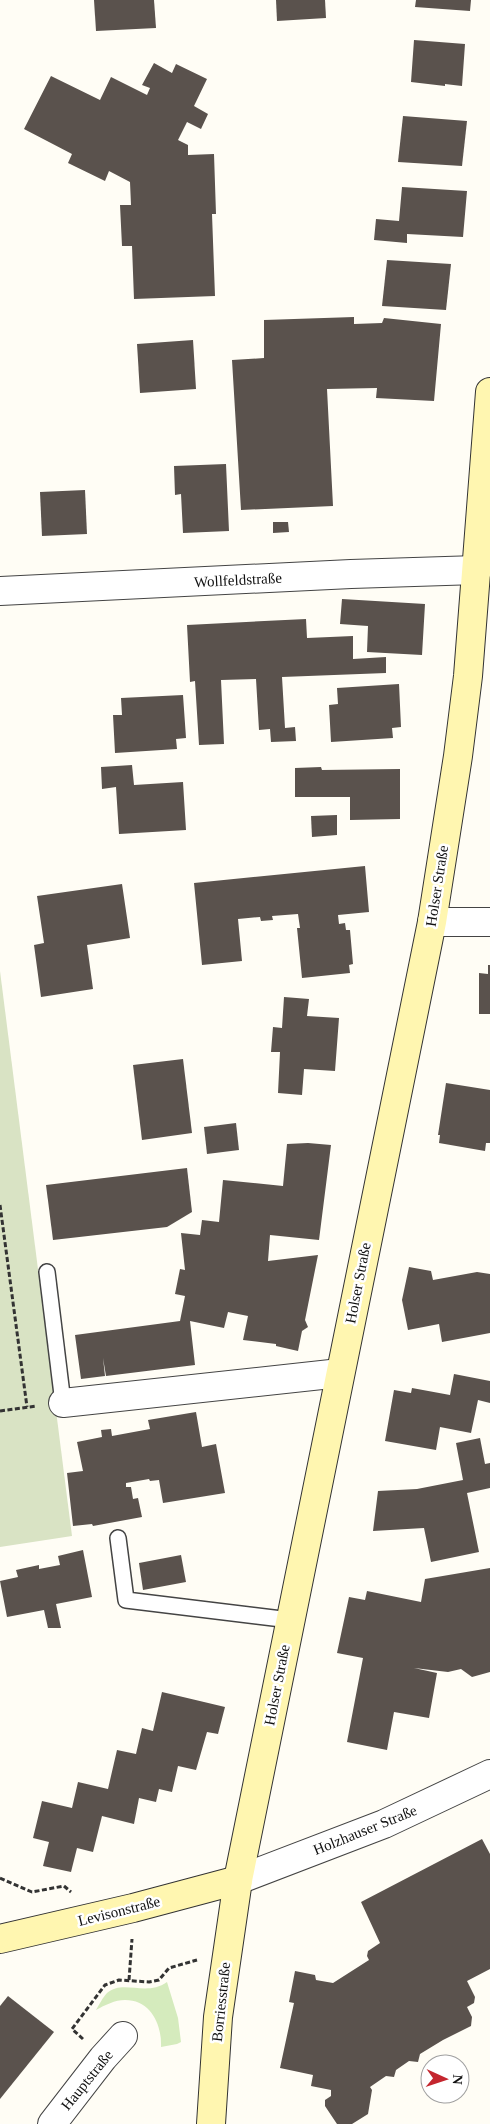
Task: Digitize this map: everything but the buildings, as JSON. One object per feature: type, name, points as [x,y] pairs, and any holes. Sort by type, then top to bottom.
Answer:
[{"type":"main road","name":"Holser Straße","points":[[238,1880],[432,922],[458,756],[468,676],[477,570],[486,497],[490,392]]},
{"type":"main road","name":"Levisonstraße","points":[[0,1939],[133,1908],[238,1880]]},
{"type":"main road","name":"Borriesstraße","points":[[211,2124],[218,2017],[238,1880]]},
{"type":"street","name":"Wollfeldstraße","points":[[0,591],[351,574],[477,570]]},
{"type":"street","points":[[432,922],[490,922]]},
{"type":"street","points":[[64,1403],[340,1373]]},
{"type":"street","name":"Holzhauser Straße","points":[[238,1880],[384,1824],[490,1774]]},
{"type":"street","name":"Hauptstraße","points":[[52,2124],[103,2058],[124,2036]]},
{"type":"lane","points":[[46,1272],[64,1403]]},
{"type":"lane","points":[[118,1538],[126,1600],[290,1620]]},
{"type":"path","points":[[0,1205],[27,1407]]},
{"type":"path","points":[[0,1411],[64,1403]]},
{"type":"path","points":[[103,2058],[72,2029],[105,1985],[119,1980],[149,1982],[159,1980],[169,1968],[227,1951]]},
{"type":"green space","points":[[0,971],[72,1536],[0,1547]]},
{"type":"green space","points":[[167,1982],[178,2018],[181,2042],[177,2044],[161,2047],[157,2022],[142,2004],[121,2000],[96,2010],[107,1993],[113,1989],[120,1987],[151,1988]]}]
